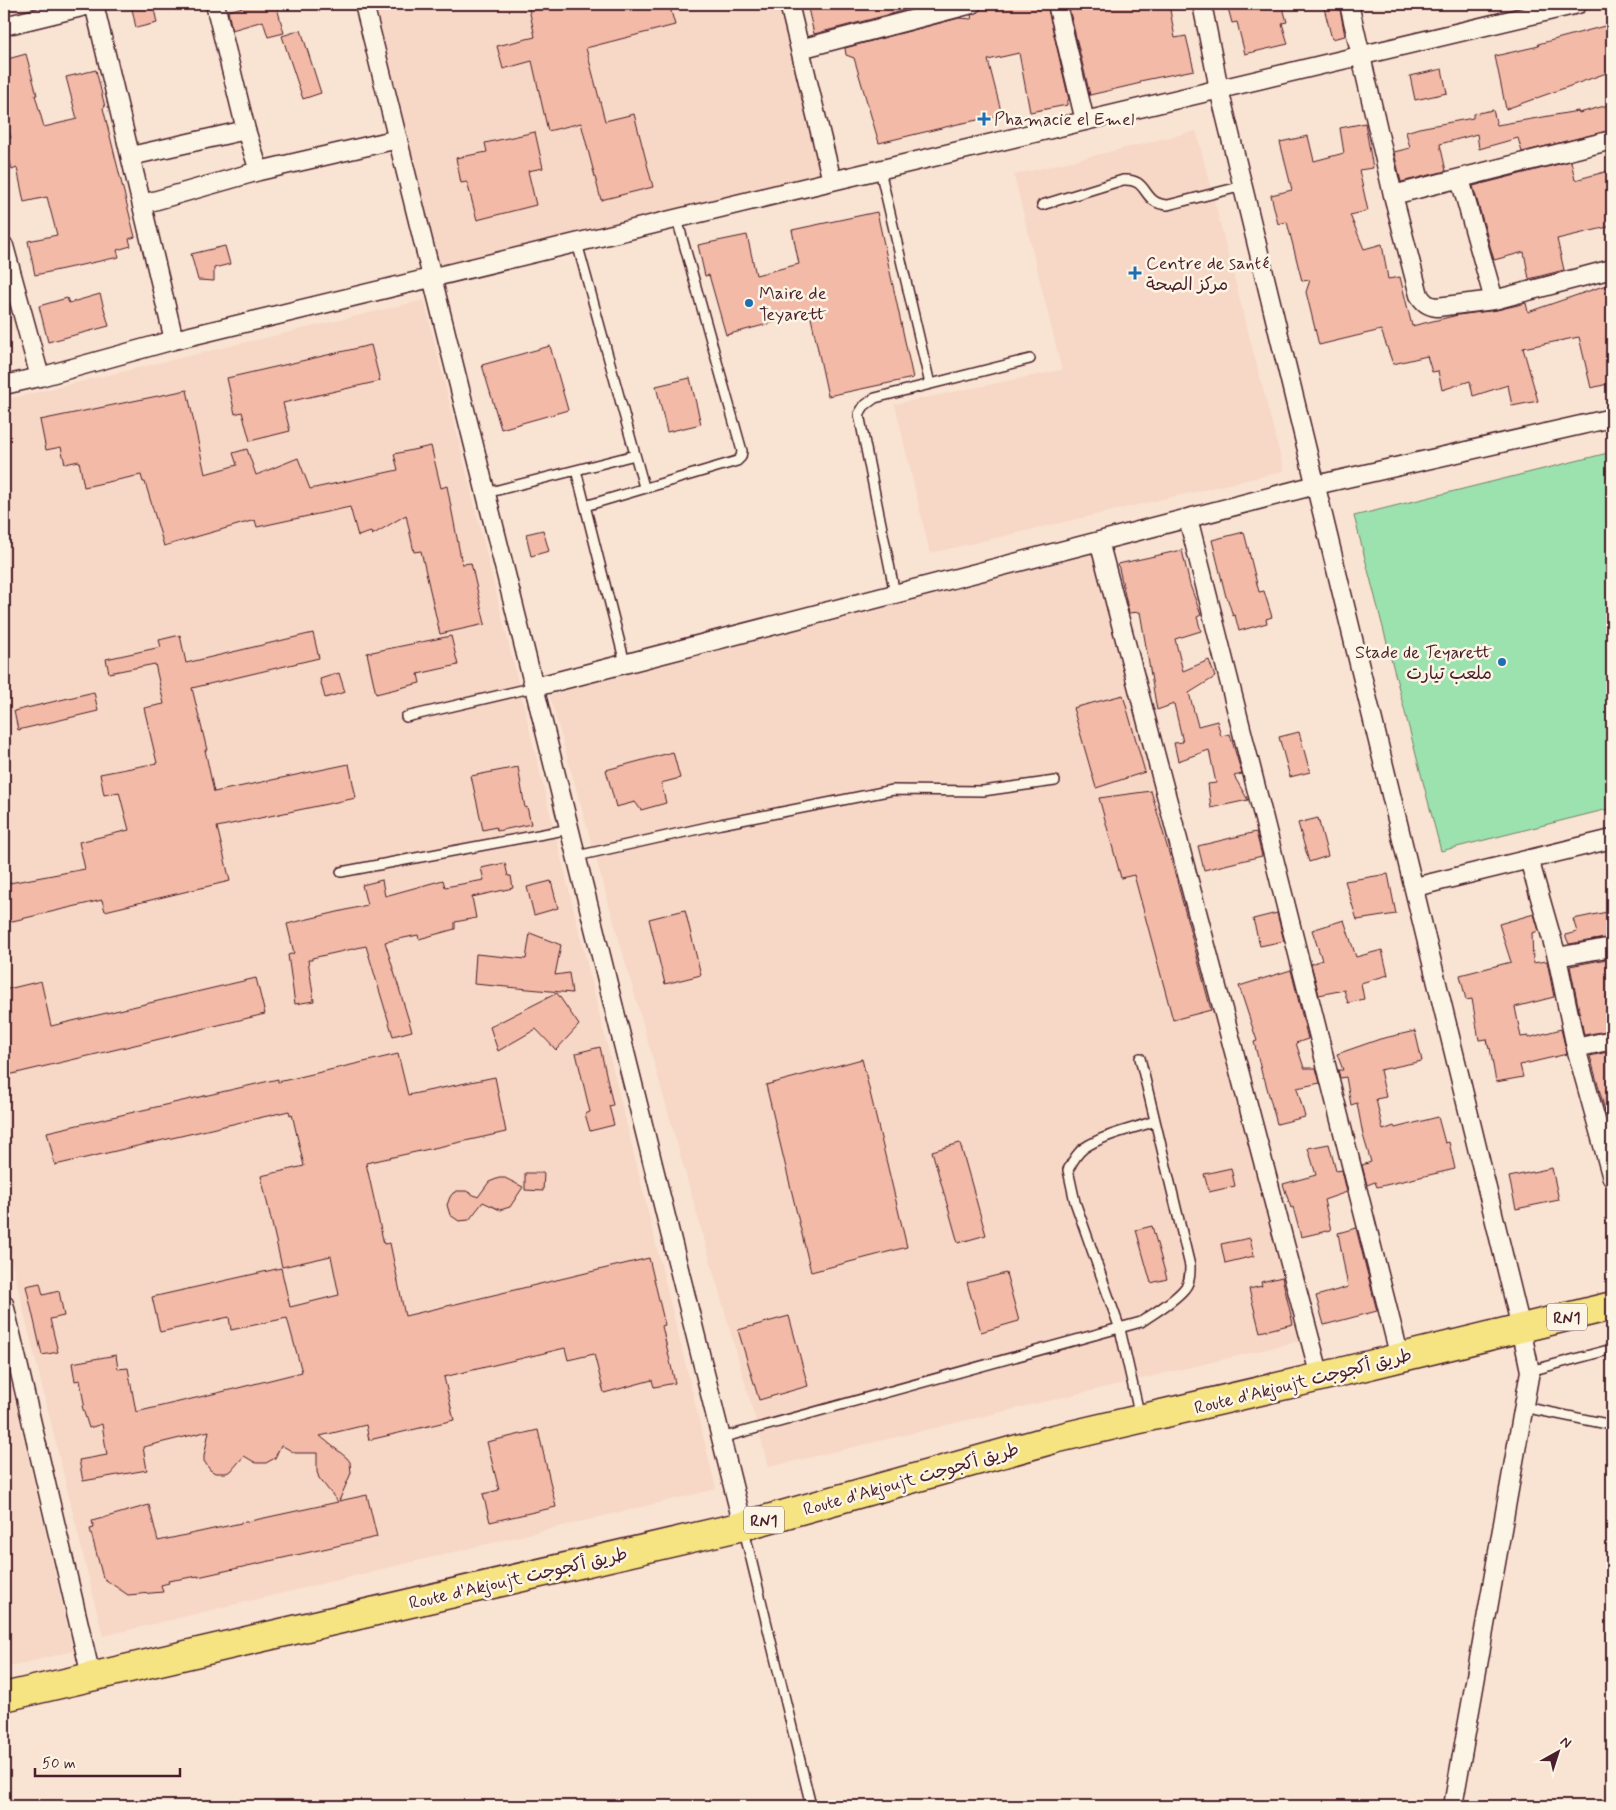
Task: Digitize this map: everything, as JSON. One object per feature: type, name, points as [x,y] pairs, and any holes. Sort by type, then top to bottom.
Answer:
[{"type":"highway","name":"Route d'Akjoujt طريق أكجوجت","points":[[4,1697],[743,1526],[1054,1439],[1320,1378],[1612,1306]]},
{"type":"street","points":[[4,26],[94,4],[174,340]]},
{"type":"street","points":[[216,4],[246,130],[259,171]]},
{"type":"street","points":[[364,4],[743,1526]]},
{"type":"street","points":[[789,4],[832,181]]},
{"type":"street","points":[[800,49],[931,9],[972,4]]},
{"type":"street","points":[[1057,4],[1085,121]]},
{"type":"street","points":[[1202,4],[1219,90],[1530,1371],[1453,1806]]},
{"type":"street","points":[[1349,4],[1393,195],[1423,301],[1429,306],[1436,307],[1494,300],[1612,269]]},
{"type":"street","points":[[4,385],[174,340],[1570,5]]},
{"type":"street","points":[[131,156],[246,130]]},
{"type":"street","points":[[143,204],[259,171],[398,139]]},
{"type":"street","points":[[1393,195],[1612,140]]},
{"type":"street","points":[[1460,178],[1494,300]]},
{"type":"street","points":[[4,246],[40,377]]},
{"type":"street","points":[[535,687],[1316,485],[1612,418]]},
{"type":"street","points":[[1188,518],[1400,1358]]},
{"type":"street","points":[[1099,541],[1320,1378]]},
{"type":"street","points":[[1414,887],[1612,839]]},
{"type":"street","points":[[1529,859],[1557,957],[1576,1048],[1606,1130],[1612,1178]]},
{"type":"street","points":[[1557,957],[1612,947]]},
{"type":"street","points":[[1576,1048],[1612,1040]]},
{"type":"street","points":[[4,1304],[91,1676]]},
{"type":"lane","points":[[880,170],[930,384]]},
{"type":"lane","points":[[1042,205],[1123,180],[1133,180],[1141,184],[1152,201],[1160,205],[1168,205],[1243,186]]},
{"type":"lane","points":[[585,506],[737,461],[741,457],[742,451],[677,219]]},
{"type":"lane","points":[[577,243],[644,487]]},
{"type":"lane","points":[[895,594],[859,414],[864,406],[875,398],[1030,359]]},
{"type":"lane","points":[[486,493],[635,455]]},
{"type":"lane","points":[[576,470],[626,664]]},
{"type":"lane","points":[[406,717],[535,687]]},
{"type":"lane","points":[[577,856],[721,824],[893,790],[983,791],[1055,781]]},
{"type":"lane","points":[[341,872],[570,829]]},
{"type":"lane","points":[[721,1438],[1120,1329],[1141,1322],[1166,1305],[1185,1288],[1190,1277],[1190,1266],[1140,1058]]},
{"type":"lane","points":[[1141,1420],[1120,1329],[1075,1202],[1068,1170],[1084,1148],[1104,1138],[1155,1121]]},
{"type":"lane","points":[[1530,1371],[1612,1349]]},
{"type":"lane","points":[[1523,1407],[1612,1426]]},
{"type":"lane","points":[[743,1526],[811,1806]]},
{"type":"shaded area","points":[[375,4],[783,4],[826,176],[440,268]]},
{"type":"shaded area","name":"Centre de santé مركز الصحة","points":[[1196,131],[1284,471],[930,553],[895,404],[1062,370],[1014,175]]},
{"type":"shaded area","points":[[424,300],[716,1489],[103,1636],[4,1230],[4,400]]},
{"type":"shaded area","points":[[1095,551],[1304,1340],[769,1467],[549,693]]},
{"type":"shaded area","points":[[4,1355],[73,1651],[4,1668]]},
{"type":"green space","name":"Stade de Teyarett ملعب تيارت","points":[[1612,452],[1612,808],[1441,851],[1354,516]]},
{"type":"building","points":[[131,4],[153,4],[157,23],[136,28]]},
{"type":"building","points":[[255,4],[276,4],[284,33],[268,37],[263,21],[232,30],[228,11]]},
{"type":"building","points":[[528,4],[669,4],[675,25],[586,48],[605,121],[634,114],[653,187],[601,200],[581,123],[548,131],[532,61],[503,69],[497,46],[535,37]]},
{"type":"building","points":[[807,4],[917,4],[918,7],[814,34]]},
{"type":"building","points":[[997,4],[1047,4],[1069,100],[1067,105],[1030,112],[1019,53],[988,60],[1002,115],[879,143],[854,58],[846,55],[845,48],[959,18],[972,19],[971,15],[979,12],[982,7]]},
{"type":"building","points":[[1068,4],[1169,4],[1175,38],[1186,36],[1194,70],[1140,81],[1141,83],[1090,95]]},
{"type":"building","points":[[1227,4],[1242,4],[1244,8],[1261,4],[1282,4],[1287,22],[1282,23],[1288,44],[1245,54],[1237,22],[1232,23]]},
{"type":"building","points":[[1323,4],[1339,4],[1345,36],[1332,39]]},
{"type":"building","points":[[1612,24],[1612,71],[1506,109],[1495,56],[1539,46],[1538,44]]},
{"type":"building","points":[[301,30],[321,93],[303,99],[282,36]]},
{"type":"building","points":[[26,54],[44,127],[77,119],[66,77],[96,70],[105,107],[103,108],[135,237],[129,239],[131,246],[117,250],[119,257],[35,275],[28,241],[57,235],[47,197],[24,202],[17,168],[12,170],[5,140],[11,138],[4,114],[4,60]]},
{"type":"building","points":[[1442,69],[1447,93],[1415,100],[1410,76]]},
{"type":"building","points":[[1612,104],[1612,130],[1522,152],[1518,138],[1479,149],[1477,134],[1440,144],[1446,171],[1401,182],[1394,152],[1410,148],[1406,132],[1473,118],[1473,114],[1493,110],[1497,125],[1578,111],[1579,113]]},
{"type":"building","points":[[1365,123],[1373,168],[1359,170],[1368,211],[1350,215],[1364,249],[1382,244],[1388,279],[1400,277],[1412,326],[1458,315],[1497,310],[1526,303],[1528,312],[1612,283],[1612,331],[1607,332],[1612,358],[1612,383],[1591,388],[1579,337],[1523,348],[1538,401],[1512,406],[1508,385],[1473,396],[1470,381],[1442,390],[1438,371],[1432,372],[1427,356],[1393,364],[1381,330],[1319,345],[1306,292],[1310,280],[1302,281],[1287,222],[1278,224],[1271,195],[1292,190],[1280,142],[1308,136],[1314,161],[1344,153],[1340,128]]},
{"type":"building","points":[[535,132],[543,168],[528,171],[536,205],[477,220],[467,182],[461,183],[456,158],[487,152],[485,143]]},
{"type":"building","points":[[1571,161],[1575,180],[1612,170],[1612,226],[1557,239],[1564,270],[1529,279],[1524,252],[1494,260],[1473,186]]},
{"type":"building","points":[[877,212],[913,378],[828,396],[810,313],[726,335],[709,275],[705,276],[698,245],[747,235],[756,275],[799,264],[792,230]]},
{"type":"building","points":[[225,246],[230,264],[214,268],[214,281],[198,280],[191,254]]},
{"type":"building","points":[[100,294],[109,326],[48,342],[39,306],[67,298],[69,303]]},
{"type":"building","points":[[371,345],[380,381],[283,403],[290,431],[250,441],[242,412],[235,414],[227,378]]},
{"type":"building","points":[[550,346],[568,410],[501,429],[482,365]]},
{"type":"building","points":[[690,378],[701,424],[667,432],[656,386]]},
{"type":"building","points":[[187,390],[205,474],[237,465],[233,453],[247,449],[256,475],[298,458],[310,489],[398,470],[394,454],[431,446],[441,488],[447,486],[462,564],[471,563],[485,624],[440,634],[421,551],[414,552],[406,515],[372,535],[371,532],[358,536],[350,507],[257,527],[255,520],[164,546],[145,482],[143,482],[141,475],[84,487],[79,461],[65,464],[61,447],[46,450],[40,420]]},
{"type":"building","points":[[543,530],[549,551],[531,556],[526,534]]},
{"type":"building","points":[[1244,532],[1259,592],[1264,591],[1272,617],[1266,619],[1267,623],[1239,631],[1235,615],[1233,616],[1226,597],[1212,540]]},
{"type":"building","points":[[1182,550],[1190,585],[1201,615],[1197,617],[1201,631],[1175,639],[1183,671],[1209,660],[1215,677],[1189,693],[1198,726],[1217,721],[1221,736],[1230,734],[1242,774],[1234,776],[1248,800],[1211,808],[1208,784],[1216,783],[1209,750],[1178,761],[1174,743],[1183,742],[1174,704],[1157,710],[1140,612],[1129,613],[1118,564]]},
{"type":"building","points":[[313,633],[319,658],[192,688],[207,750],[205,750],[214,792],[349,764],[356,798],[217,827],[230,881],[105,911],[102,900],[4,923],[4,884],[85,869],[79,842],[129,830],[119,792],[104,795],[100,774],[157,763],[144,708],[164,704],[155,664],[109,673],[106,659],[161,647],[159,640],[180,635],[186,663]]},
{"type":"building","points":[[451,636],[458,665],[418,674],[420,683],[376,694],[367,653]]},
{"type":"building","points":[[339,673],[345,692],[325,698],[320,679]]},
{"type":"building","points":[[94,692],[98,711],[18,730],[14,711]]},
{"type":"building","points":[[1123,695],[1145,772],[1096,788],[1073,708]]},
{"type":"building","points":[[1299,732],[1310,772],[1290,777],[1279,737]]},
{"type":"building","points":[[673,752],[680,778],[661,783],[666,803],[641,810],[635,802],[616,807],[606,770]]},
{"type":"building","points":[[518,767],[525,808],[527,807],[531,824],[497,831],[496,827],[483,830],[471,776]]},
{"type":"building","points":[[1151,791],[1211,1010],[1173,1020],[1134,875],[1121,878],[1099,798]]},
{"type":"building","points":[[1318,818],[1328,856],[1309,862],[1298,823]]},
{"type":"building","points":[[1256,832],[1262,856],[1204,870],[1198,846]]},
{"type":"building","points":[[505,863],[508,876],[511,876],[513,888],[472,897],[476,918],[455,922],[455,929],[419,939],[418,935],[385,942],[412,1031],[393,1036],[366,946],[308,960],[314,1001],[295,1004],[288,955],[294,953],[287,924],[367,905],[362,885],[382,880],[385,896],[443,880],[445,887],[484,880],[481,868]]},
{"type":"building","points":[[1388,874],[1396,914],[1357,920],[1345,881]]},
{"type":"building","points":[[551,881],[558,908],[534,915],[527,887]]},
{"type":"building","points":[[685,910],[701,975],[665,984],[649,919]]},
{"type":"building","points":[[1612,911],[1612,937],[1569,944],[1565,935],[1577,932],[1573,919]]},
{"type":"building","points":[[1277,913],[1284,941],[1260,946],[1253,919]]},
{"type":"building","points":[[1534,914],[1539,931],[1532,933],[1533,963],[1547,961],[1554,997],[1515,1007],[1521,1037],[1528,1036],[1528,1038],[1561,1029],[1567,1054],[1520,1065],[1523,1077],[1496,1082],[1487,1039],[1479,1040],[1472,999],[1466,1000],[1460,975],[1511,962],[1499,924]]},
{"type":"building","points":[[1344,920],[1356,957],[1382,950],[1388,975],[1361,983],[1364,999],[1348,1003],[1344,990],[1319,995],[1311,964],[1322,960],[1312,930]]},
{"type":"building","points":[[530,933],[561,945],[555,975],[569,973],[572,993],[474,984],[476,954],[526,959]]},
{"type":"building","points":[[1612,958],[1612,1030],[1584,1035],[1570,966]]},
{"type":"building","points":[[1291,970],[1308,1039],[1296,1043],[1304,1068],[1316,1068],[1320,1083],[1297,1088],[1305,1117],[1277,1124],[1254,1042],[1257,1041],[1239,986]]},
{"type":"building","points":[[256,978],[265,1014],[4,1076],[4,990],[41,981],[51,1026]]},
{"type":"building","points":[[557,993],[579,1025],[556,1050],[536,1029],[498,1051],[490,1027]]},
{"type":"building","points":[[1415,1031],[1422,1061],[1380,1070],[1386,1097],[1376,1099],[1383,1130],[1438,1117],[1445,1143],[1449,1142],[1455,1169],[1377,1187],[1375,1182],[1367,1185],[1362,1165],[1371,1162],[1363,1135],[1357,1103],[1351,1105],[1346,1077],[1340,1078],[1338,1070],[1343,1070],[1337,1054],[1380,1039]]},
{"type":"building","points":[[600,1047],[613,1105],[609,1106],[614,1125],[590,1131],[585,1114],[590,1112],[576,1053]]},
{"type":"building","points":[[1612,1051],[1612,1118],[1607,1118],[1590,1056]]},
{"type":"building","points":[[398,1054],[408,1095],[495,1077],[506,1132],[366,1163],[384,1244],[390,1243],[405,1316],[649,1258],[665,1325],[662,1326],[675,1383],[654,1387],[652,1380],[604,1393],[594,1354],[568,1360],[565,1348],[444,1377],[454,1420],[369,1440],[366,1425],[320,1436],[350,1462],[351,1473],[339,1501],[367,1495],[377,1537],[198,1577],[168,1581],[169,1583],[161,1585],[163,1592],[128,1595],[103,1578],[90,1529],[94,1528],[92,1521],[149,1505],[158,1541],[338,1502],[319,1478],[317,1472],[317,1453],[295,1453],[281,1445],[275,1458],[266,1463],[256,1463],[244,1456],[231,1471],[215,1473],[210,1470],[204,1461],[209,1431],[143,1447],[147,1470],[83,1481],[79,1460],[107,1455],[102,1424],[89,1428],[82,1406],[84,1404],[80,1380],[75,1381],[72,1363],[116,1355],[118,1369],[128,1368],[136,1412],[302,1372],[287,1318],[231,1330],[229,1317],[160,1332],[152,1297],[281,1268],[290,1307],[339,1295],[331,1256],[282,1267],[261,1176],[304,1166],[292,1114],[290,1115],[289,1111],[55,1165],[47,1132],[278,1079],[278,1082]]},
{"type":"building","points":[[862,1059],[907,1247],[811,1272],[766,1085]]},
{"type":"building","points":[[960,1143],[986,1235],[958,1243],[932,1151]]},
{"type":"building","points":[[1329,1144],[1336,1171],[1342,1170],[1347,1192],[1324,1200],[1331,1230],[1301,1237],[1293,1207],[1291,1208],[1283,1184],[1316,1175],[1308,1148]]},
{"type":"building","points":[[1231,1168],[1235,1186],[1209,1192],[1204,1174]]},
{"type":"building","points":[[1552,1168],[1559,1200],[1516,1209],[1509,1177]]},
{"type":"building","points":[[525,1173],[544,1173],[543,1191],[525,1190]]},
{"type":"building","points":[[505,1178],[523,1187],[510,1207],[500,1210],[483,1202],[469,1220],[459,1221],[450,1215],[447,1205],[453,1193],[466,1191],[478,1197],[489,1182]]},
{"type":"building","points":[[1152,1226],[1167,1279],[1151,1283],[1136,1230]]},
{"type":"building","points":[[1356,1228],[1377,1311],[1324,1325],[1316,1296],[1348,1287],[1338,1233]]},
{"type":"building","points":[[1250,1238],[1254,1256],[1225,1263],[1221,1244]]},
{"type":"building","points":[[1006,1273],[1019,1321],[981,1332],[967,1283]]},
{"type":"building","points":[[1282,1277],[1293,1324],[1260,1332],[1249,1289],[1262,1286],[1261,1282]]},
{"type":"building","points":[[40,1283],[43,1295],[59,1291],[64,1316],[50,1319],[58,1352],[42,1355],[26,1286]]},
{"type":"building","points":[[789,1316],[808,1386],[759,1400],[738,1330]]},
{"type":"building","points":[[538,1430],[556,1507],[490,1522],[483,1494],[499,1490],[487,1442]]},
{"type":"place","name":"Phamacie el Emel","points":[[984,119]]},
{"type":"place","name":"Centre de santé مركز الصحة","points":[[1135,273]]},
{"type":"place","name":"Maire de Teyarett","points":[[749,303]]},
{"type":"place","name":"Stade de Teyarett ملعب تيارت","points":[[1502,662]]}]
